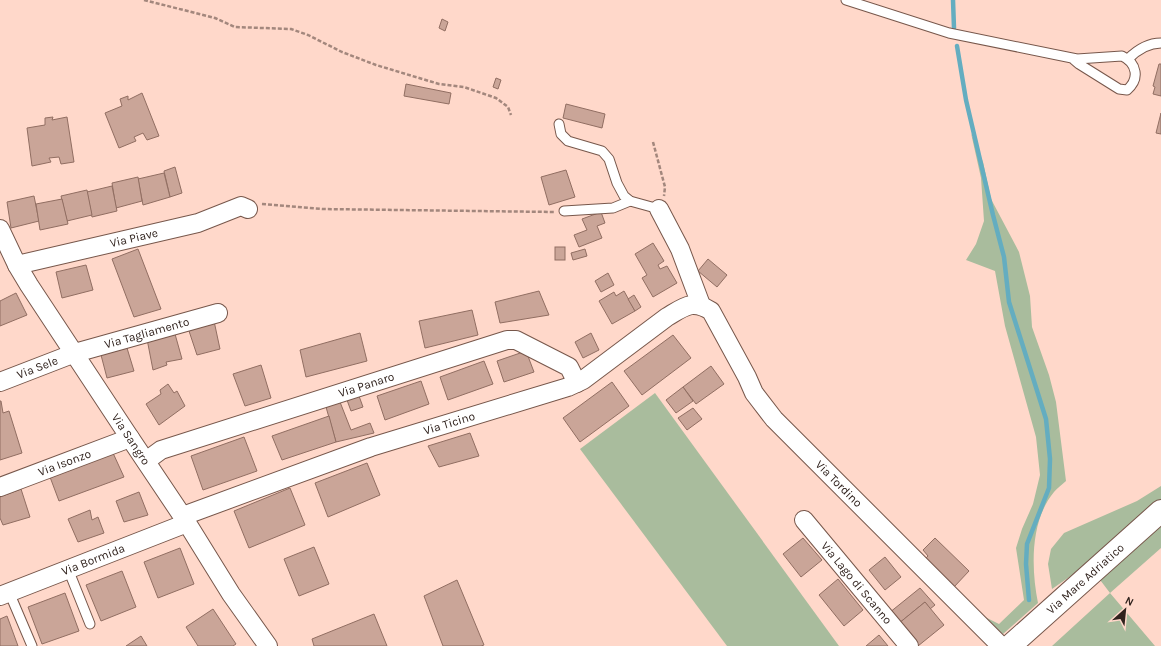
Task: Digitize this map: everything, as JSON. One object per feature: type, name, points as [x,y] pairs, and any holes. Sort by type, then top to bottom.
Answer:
[{"type":"main road","name":"Via Mare Adriatico","points":[[1010,646],[1161,511]]},
{"type":"street","name":"Via Piave","points":[[17,265],[198,223],[241,206],[248,209]]},
{"type":"street","points":[[659,209],[680,249],[701,305]]},
{"type":"street","name":"Via Sangro","points":[[0,229],[17,265],[185,520],[231,594],[268,646]]},
{"type":"street","name":"Via Ticino","points":[[185,520],[371,447],[568,387],[583,380],[667,317],[692,304],[701,305]]},
{"type":"street","name":"Via Tordino","points":[[701,305],[711,311],[747,377],[754,393],[774,419],[1000,646]]},
{"type":"street","name":"Via Tagliamento","points":[[74,352],[218,313]]},
{"type":"street","name":"Via Panaro","points":[[146,461],[161,450],[508,340],[516,340],[569,367],[577,383]]},
{"type":"street","name":"Via Sele","points":[[0,382],[74,352]]},
{"type":"street","name":"Via Isonzo","points":[[0,487],[130,438]]},
{"type":"street","name":"Via Bormida","points":[[5,594],[185,520]]},
{"type":"street","name":"Via Lago di Scanno","points":[[804,520],[909,646]]},
{"type":"lane","points":[[846,0],[949,33],[1072,58],[1122,56],[1128,59],[1135,67],[1135,80],[1127,90],[1120,89],[1079,64],[1072,58]]},
{"type":"lane","points":[[1128,59],[1137,50],[1161,43]]},
{"type":"lane","points":[[559,124],[560,134],[568,141],[602,152],[609,159],[617,183],[624,196],[630,200],[659,209]]},
{"type":"lane","points":[[564,211],[613,208],[630,200]]},
{"type":"lane","points":[[68,569],[90,624]]},
{"type":"lane","points":[[5,594],[32,646]]},
{"type":"path","points":[[144,0],[215,18],[235,27],[248,26],[291,29],[308,35],[342,52],[376,64],[439,84],[464,87],[496,98],[508,108],[511,115]]},
{"type":"path","points":[[653,142],[665,187],[664,203],[659,209]]},
{"type":"path","points":[[248,209],[257,204],[322,209],[500,212],[564,211]]},
{"type":"green space","points":[[971,133],[983,162],[991,199],[1019,252],[1030,296],[1032,327],[1049,375],[1056,402],[1066,481],[1055,491],[1046,504],[1040,517],[1034,545],[1034,575],[1038,603],[1003,634],[975,612],[999,624],[1024,600],[1016,548],[1022,529],[1033,504],[1040,475],[1036,437],[1005,326],[995,271],[966,260],[976,244],[984,221],[981,178]]},
{"type":"green space","points":[[655,393],[839,646],[727,646],[580,449]]},
{"type":"green space","points":[[1161,486],[1161,548],[1110,593],[1088,564],[1052,589],[1048,564],[1051,549],[1064,533],[1137,501]]},
{"type":"green space","points":[[1110,593],[1155,646],[1052,646]]},
{"type":"building","points":[[442,19],[448,22],[445,31],[439,28]]},
{"type":"building","points":[[1159,64],[1161,64],[1161,96],[1153,94],[1155,87],[1153,86]]},
{"type":"building","points":[[496,78],[501,80],[498,89],[493,87]]},
{"type":"building","points":[[406,84],[451,93],[449,104],[404,96]]},
{"type":"building","points":[[142,93],[159,136],[147,140],[143,133],[134,137],[136,141],[119,148],[105,113],[122,106],[120,99],[128,96],[128,100]]},
{"type":"building","points":[[566,104],[605,114],[602,128],[563,118]]},
{"type":"building","points":[[1161,113],[1161,134],[1156,133]]},
{"type":"building","points":[[53,117],[52,120],[67,117],[74,162],[61,164],[59,157],[49,158],[51,162],[32,166],[27,128],[45,125],[45,118]]},
{"type":"building","points":[[175,167],[182,193],[170,197],[164,171]]},
{"type":"building","points":[[566,170],[575,197],[549,205],[541,177]]},
{"type":"building","points":[[164,173],[170,197],[143,205],[138,179]]},
{"type":"building","points":[[138,177],[142,201],[116,208],[112,183]]},
{"type":"building","points":[[112,186],[117,211],[92,217],[87,192]]},
{"type":"building","points":[[87,190],[92,215],[67,221],[61,196]]},
{"type":"building","points":[[34,196],[39,221],[11,228],[7,202]]},
{"type":"building","points":[[62,199],[68,224],[40,230],[36,204]]},
{"type":"building","points":[[601,212],[605,223],[597,226],[602,238],[579,247],[574,235],[587,230],[582,219]]},
{"type":"building","points":[[653,243],[664,261],[658,265],[660,269],[667,266],[677,283],[653,297],[642,278],[647,275],[635,254]]},
{"type":"building","points":[[555,247],[565,247],[565,260],[555,260]]},
{"type":"building","points":[[138,249],[161,309],[134,317],[112,259]]},
{"type":"building","points":[[585,249],[587,256],[573,260],[571,253]]},
{"type":"building","points":[[708,259],[727,275],[717,287],[698,271]]},
{"type":"building","points":[[86,265],[93,290],[62,298],[56,272]]},
{"type":"building","points":[[608,273],[614,285],[601,292],[595,281]]},
{"type":"building","points":[[539,291],[549,315],[500,323],[495,302]]},
{"type":"building","points":[[624,291],[635,311],[612,324],[599,301],[614,292],[616,296]]},
{"type":"building","points":[[16,293],[27,315],[0,326],[0,301]]},
{"type":"building","points":[[634,295],[641,307],[635,311],[628,299]]},
{"type":"building","points":[[472,310],[478,335],[425,348],[419,321]]},
{"type":"building","points":[[214,321],[220,349],[197,355],[188,328]]},
{"type":"building","points":[[360,333],[367,361],[306,377],[300,350]]},
{"type":"building","points":[[591,333],[599,350],[583,358],[575,342]]},
{"type":"building","points":[[175,334],[182,359],[166,362],[167,365],[153,370],[147,339]]},
{"type":"building","points":[[673,335],[691,358],[642,395],[624,371]]},
{"type":"building","points":[[127,348],[134,371],[107,378],[101,355]]},
{"type":"building","points":[[526,351],[534,372],[504,382],[497,361]]},
{"type":"building","points":[[484,361],[493,384],[448,400],[440,377]]},
{"type":"building","points":[[261,365],[271,398],[245,406],[233,374]]},
{"type":"building","points":[[711,366],[724,384],[696,404],[683,387]]},
{"type":"building","points":[[421,381],[429,404],[385,420],[377,396]]},
{"type":"building","points":[[612,382],[629,406],[580,442],[563,418]]},
{"type":"building","points":[[168,384],[174,393],[177,391],[185,406],[159,425],[146,404],[161,394],[160,390]]},
{"type":"building","points":[[683,387],[693,401],[676,413],[666,400]]},
{"type":"building","points":[[359,396],[363,407],[351,411],[347,400]]},
{"type":"building","points":[[0,401],[3,413],[9,411],[22,453],[0,460]]},
{"type":"building","points":[[340,402],[351,430],[370,423],[374,433],[336,442],[326,407]]},
{"type":"building","points":[[693,408],[702,419],[687,430],[678,418]]},
{"type":"building","points":[[329,416],[336,442],[282,460],[272,436]]},
{"type":"building","points":[[470,433],[479,456],[439,467],[428,446]]},
{"type":"building","points":[[244,437],[257,471],[203,490],[191,456]]},
{"type":"building","points":[[113,453],[124,477],[59,501],[50,477]]},
{"type":"building","points":[[367,463],[380,495],[328,517],[315,483]]},
{"type":"building","points":[[290,488],[305,525],[249,548],[234,511]]},
{"type":"building","points":[[21,489],[30,517],[3,525],[0,518],[0,497]]},
{"type":"building","points":[[139,492],[148,515],[124,522],[116,501]]},
{"type":"building","points":[[90,510],[92,520],[98,517],[104,533],[78,542],[68,519]]},
{"type":"building","points":[[803,538],[822,560],[801,577],[783,554]]},
{"type":"building","points":[[935,538],[969,571],[954,587],[925,559],[928,556],[923,550]]},
{"type":"building","points":[[314,547],[329,584],[299,596],[284,559]]},
{"type":"building","points":[[180,548],[194,584],[158,598],[144,562]]},
{"type":"building","points":[[885,557],[901,577],[885,590],[869,570]]},
{"type":"building","points":[[122,571],[136,607],[101,621],[86,585]]},
{"type":"building","points":[[838,579],[863,610],[844,626],[819,595]]},
{"type":"building","points":[[457,580],[484,645],[443,646],[424,596]]},
{"type":"building","points":[[920,588],[935,605],[930,609],[925,602],[898,624],[889,613]]},
{"type":"building","points":[[65,593],[79,631],[42,644],[28,607]]},
{"type":"building","points":[[925,602],[944,625],[916,646],[898,624]]},
{"type":"building","points":[[213,609],[236,644],[233,646],[198,646],[186,627]]},
{"type":"building","points":[[374,614],[387,646],[314,646],[312,639]]},
{"type":"building","points":[[7,616],[18,646],[0,646],[0,619]]},
{"type":"building","points":[[879,635],[888,646],[866,646]]},
{"type":"building","points":[[141,636],[147,646],[126,646]]},
{"type":"waterway","points":[[953,0],[954,28]]},
{"type":"waterway","points":[[957,46],[966,100],[1004,257],[1009,302],[1046,419],[1050,459],[1049,488],[1027,544],[1026,564],[1029,600]]}]
